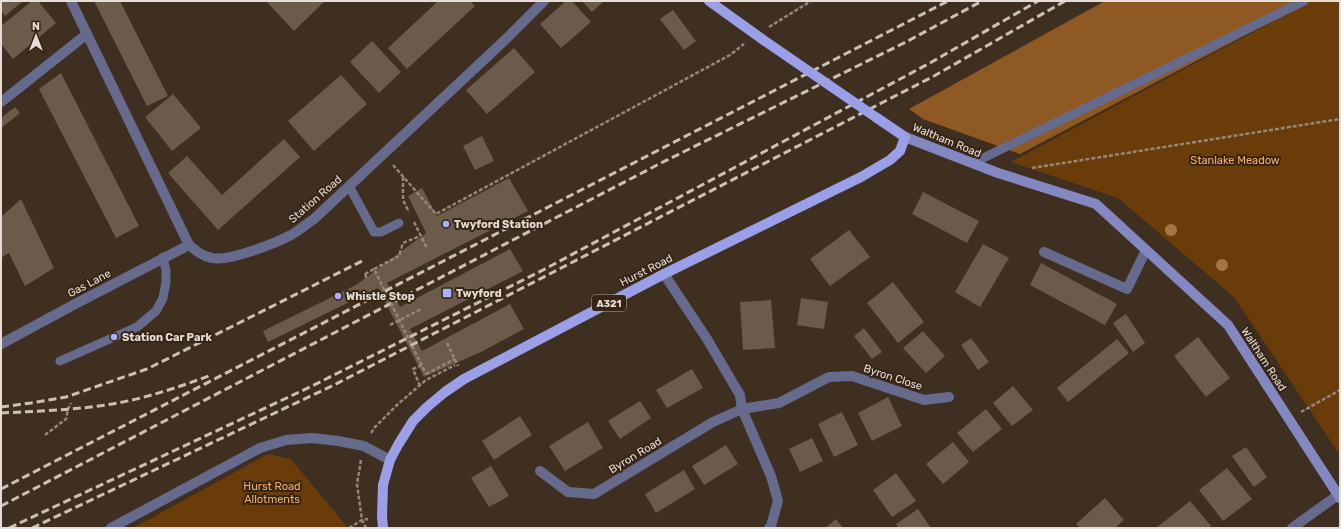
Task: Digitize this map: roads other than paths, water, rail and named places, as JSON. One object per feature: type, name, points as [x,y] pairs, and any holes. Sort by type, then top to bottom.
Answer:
[{"type":"main road","name":"Waltham Road","points":[[709,1],[905,137],[998,173],[1096,204],[1228,325],[1339,496]]},
{"type":"main road","name":"Hurst Road","points":[[383,528],[383,485],[390,460],[398,445],[413,421],[427,407],[464,379],[664,274],[861,177],[890,160],[900,151],[905,137]]},
{"type":"street","name":"Station Road","points":[[71,1],[189,245],[199,254],[214,259],[236,256],[269,245],[292,235],[314,219],[506,39],[544,1]]},
{"type":"street","points":[[1,102],[87,34]]},
{"type":"street","name":"Gas Lane","points":[[1,344],[41,324],[77,302],[189,245]]},
{"type":"street","points":[[1044,252],[1128,289],[1146,250]]},
{"type":"street","points":[[664,274],[707,339],[740,395],[742,409],[771,476],[778,501],[771,526],[769,528]]},
{"type":"street","name":"Byron Close","points":[[742,409],[779,403],[829,377],[852,376],[924,400],[949,397]]},
{"type":"street","name":"Byron Road","points":[[540,471],[568,492],[594,494],[713,422],[742,409]]},
{"type":"street","points":[[111,528],[260,448],[286,440],[312,438],[364,446],[390,460]]},
{"type":"street","points":[[1292,528],[1339,496]]},
{"type":"lane","points":[[972,163],[1304,1]]},
{"type":"lane","points":[[349,186],[374,232],[381,232],[399,223]]},
{"type":"lane","points":[[60,361],[137,327],[156,311],[163,298],[166,282],[166,271],[163,257]]},
{"type":"railway","points":[[1,489],[948,1]]},
{"type":"railway","points":[[1,506],[663,162],[906,42],[982,1]]},
{"type":"railway","points":[[9,528],[310,387],[543,270],[930,63],[1038,1]]},
{"type":"railway","points":[[32,528],[334,385],[934,76],[1065,1]]},
{"type":"railway","points":[[1,407],[66,397],[147,369],[364,260]]},
{"type":"railway","points":[[1,413],[74,409],[118,403],[141,398],[209,376]]},
{"type":"place","name":"Twyford Station","points":[[446,224]]},
{"type":"place","name":"Twyford","points":[[447,293]]},
{"type":"place","name":"Whistle Stop","points":[[338,296]]},
{"type":"place","name":"Station Car Park","points":[[114,337]]},
{"type":"park label","name":"Stanlake Meadow","points":[[1235,160]]},
{"type":"park label","name":"Hurst Road Allotments","points":[[272,492]]}]
